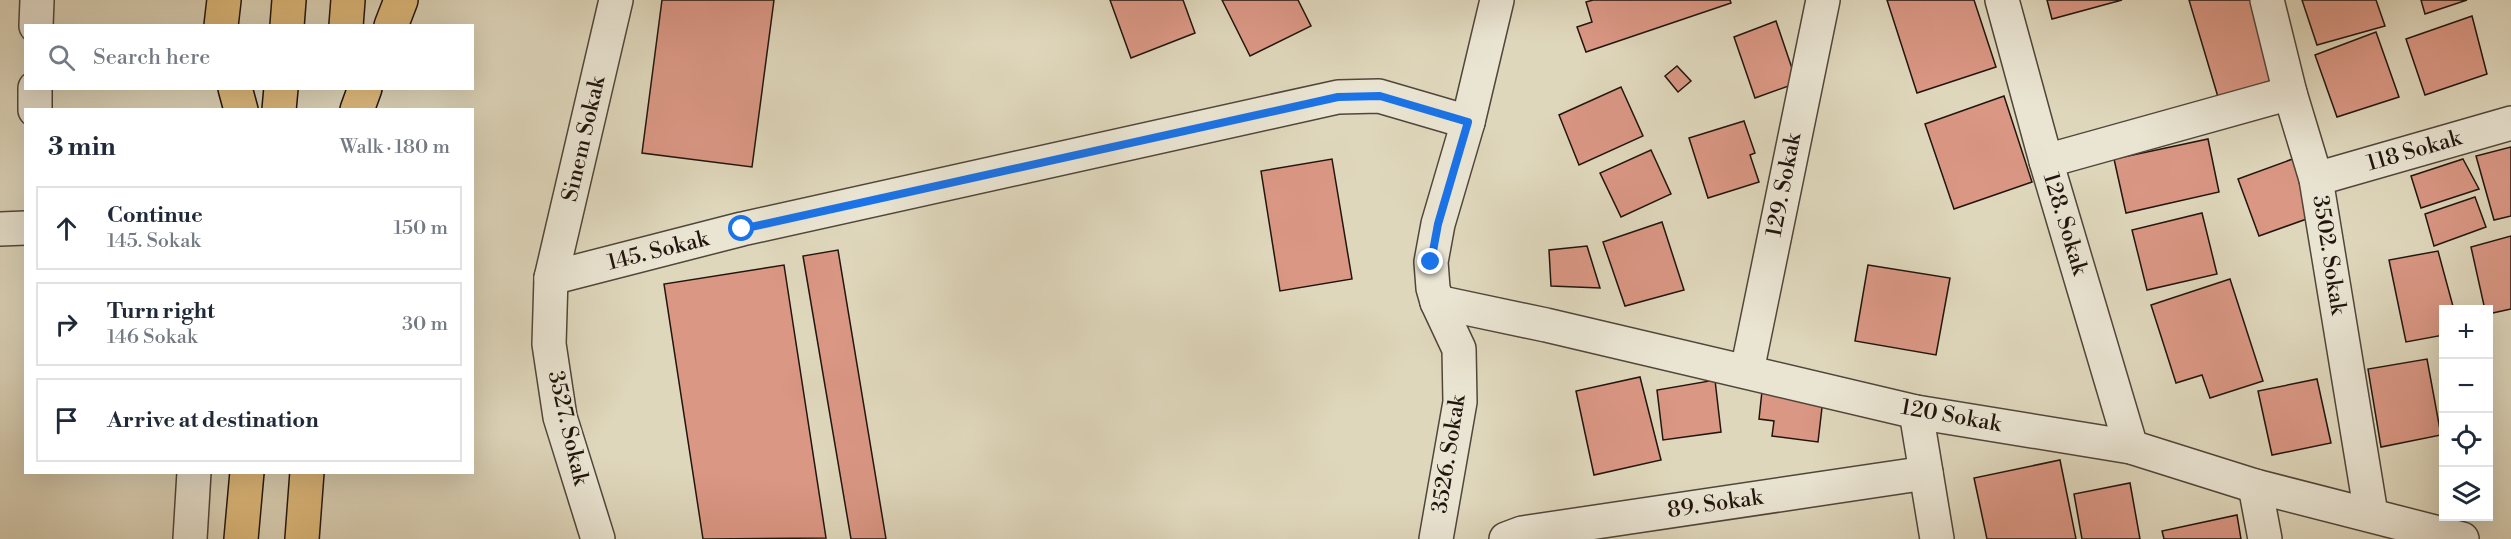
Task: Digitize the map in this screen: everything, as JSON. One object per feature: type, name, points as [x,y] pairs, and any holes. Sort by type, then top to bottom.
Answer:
[{"type":"highway","points":[[221,24],[224,0]]},
{"type":"highway","points":[[287,24],[289,0]]},
{"type":"highway","points":[[346,24],[348,0]]},
{"type":"highway","points":[[392,24],[401,0]]},
{"type":"highway","points":[[236,90],[240,108]]},
{"type":"highway","points":[[279,108],[281,90]]},
{"type":"highway","points":[[339,108],[341,90]]},
{"type":"highway","points":[[358,108],[364,90]]},
{"type":"highway","points":[[241,539],[247,474]]},
{"type":"highway","points":[[302,539],[307,474]]},
{"type":"street","points":[[36,24],[37,0]]},
{"type":"street","name":"Sinem Sokak","points":[[551,278],[616,0]]},
{"type":"street","name":"3526. Sokak","points":[[1436,539],[1460,402],[1459,349],[1437,302],[1431,262],[1438,224],[1468,122],[1497,0]]},
{"type":"street","name":"129. Sokak","points":[[1747,371],[1823,0]]},
{"type":"street","name":"128. Sokak","points":[[2002,0],[2046,161],[2131,447]]},
{"type":"street","name":"3502. Sokak","points":[[2267,0],[2290,93],[2316,179],[2372,514]]},
{"type":"street","points":[[35,90],[35,108]]},
{"type":"street","points":[[2046,161],[2290,93]]},
{"type":"street","name":"145. Sokak","points":[[551,278],[742,229],[1338,97],[1380,96],[1468,122]]},
{"type":"street","name":"118 Sokak","points":[[2316,179],[2511,123]]},
{"type":"street","points":[[0,229],[24,228]]},
{"type":"street","name":"3527. Sokak","points":[[551,278],[549,344],[560,417],[598,539]]},
{"type":"street","name":"120 Sokak","points":[[1437,302],[1747,371],[1916,412],[2131,447],[2255,486],[2372,514],[2462,539]]},
{"type":"street","points":[[1916,412],[1937,539]]},
{"type":"street","name":"89. Sokak","points":[[1506,539],[1522,533],[1926,473]]},
{"type":"street","points":[[190,539],[194,474]]},
{"type":"street","points":[[2255,486],[2265,539]]},
{"type":"building","points":[[662,0],[774,0],[752,167],[642,153]]},
{"type":"building","points":[[1110,0],[1183,0],[1195,33],[1131,58]]},
{"type":"building","points":[[1222,0],[1298,0],[1311,26],[1250,56]]},
{"type":"building","points":[[1593,0],[1730,0],[1731,3],[1586,52],[1577,27],[1592,22],[1586,2]]},
{"type":"building","points":[[1887,0],[1974,0],[1996,67],[1917,93]]},
{"type":"building","points":[[2047,0],[2122,0],[2052,19]]},
{"type":"building","points":[[2189,0],[2262,0],[2286,76],[2218,97]]},
{"type":"building","points":[[2302,0],[2376,0],[2385,26],[2317,45]]},
{"type":"building","points":[[2421,0],[2467,0],[2425,14]]},
{"type":"building","points":[[2472,16],[2487,74],[2425,95],[2406,39]]},
{"type":"building","points":[[1776,21],[1797,83],[1755,98],[1734,37]]},
{"type":"building","points":[[2376,32],[2399,97],[2337,117],[2315,55]]},
{"type":"building","points":[[1677,66],[1691,81],[1678,92],[1665,76]]},
{"type":"building","points":[[1621,87],[1643,136],[1579,165],[1559,115]]},
{"type":"building","points":[[2004,96],[2032,182],[1954,209],[1925,124]]},
{"type":"building","points":[[1744,121],[1755,153],[1750,155],[1759,182],[1708,198],[1689,138]]},
{"type":"building","points":[[2208,139],[2219,192],[2126,213],[2114,159]]},
{"type":"building","points":[[2511,147],[2511,216],[2494,220],[2476,156]]},
{"type":"building","points":[[1651,150],[1671,194],[1621,217],[1600,173]]},
{"type":"building","points":[[2309,153],[2329,211],[2259,236],[2238,179]]},
{"type":"building","points":[[1332,159],[1352,279],[1280,291],[1261,171]]},
{"type":"building","points":[[2463,159],[2479,189],[2421,208],[2411,176]]},
{"type":"building","points":[[2475,197],[2486,227],[2434,246],[2425,214]]},
{"type":"building","points":[[2202,213],[2217,274],[2147,290],[2132,230]]},
{"type":"building","points":[[1662,222],[1684,290],[1625,306],[1603,242]]},
{"type":"building","points":[[2511,236],[2511,309],[2493,313],[2493,305],[2484,305],[2471,247]]},
{"type":"building","points":[[1587,246],[1600,288],[1551,286],[1549,250]]},
{"type":"building","points":[[838,250],[886,539],[851,539],[803,256]]},
{"type":"building","points":[[2438,251],[2453,305],[2439,305],[2439,336],[2406,342],[2389,260]]},
{"type":"building","points":[[784,265],[826,538],[703,539],[664,284]]},
{"type":"building","points":[[1868,265],[1950,278],[1936,355],[1855,341]]},
{"type":"building","points":[[2230,279],[2263,381],[2210,398],[2202,375],[2176,383],[2151,305]]},
{"type":"building","points":[[2427,359],[2439,435],[2381,447],[2368,369]]},
{"type":"building","points":[[1640,377],[1661,460],[1594,475],[1576,391]]},
{"type":"building","points":[[2317,379],[2331,443],[2272,455],[2258,391]]},
{"type":"building","points":[[1715,380],[1721,432],[1663,440],[1657,390]]},
{"type":"building","points":[[1762,391],[1823,399],[1818,442],[1772,436],[1774,421],[1759,419]]},
{"type":"building","points":[[2060,460],[2076,539],[1987,539],[1974,478]]},
{"type":"building","points":[[2130,483],[2140,539],[2082,539],[2074,494]]},
{"type":"building","points":[[2237,515],[2241,539],[2164,539],[2162,531]]},
{"type":"route","points":[[742,229],[1338,97],[1380,96],[1468,122],[1438,224],[1431,262]]}]
